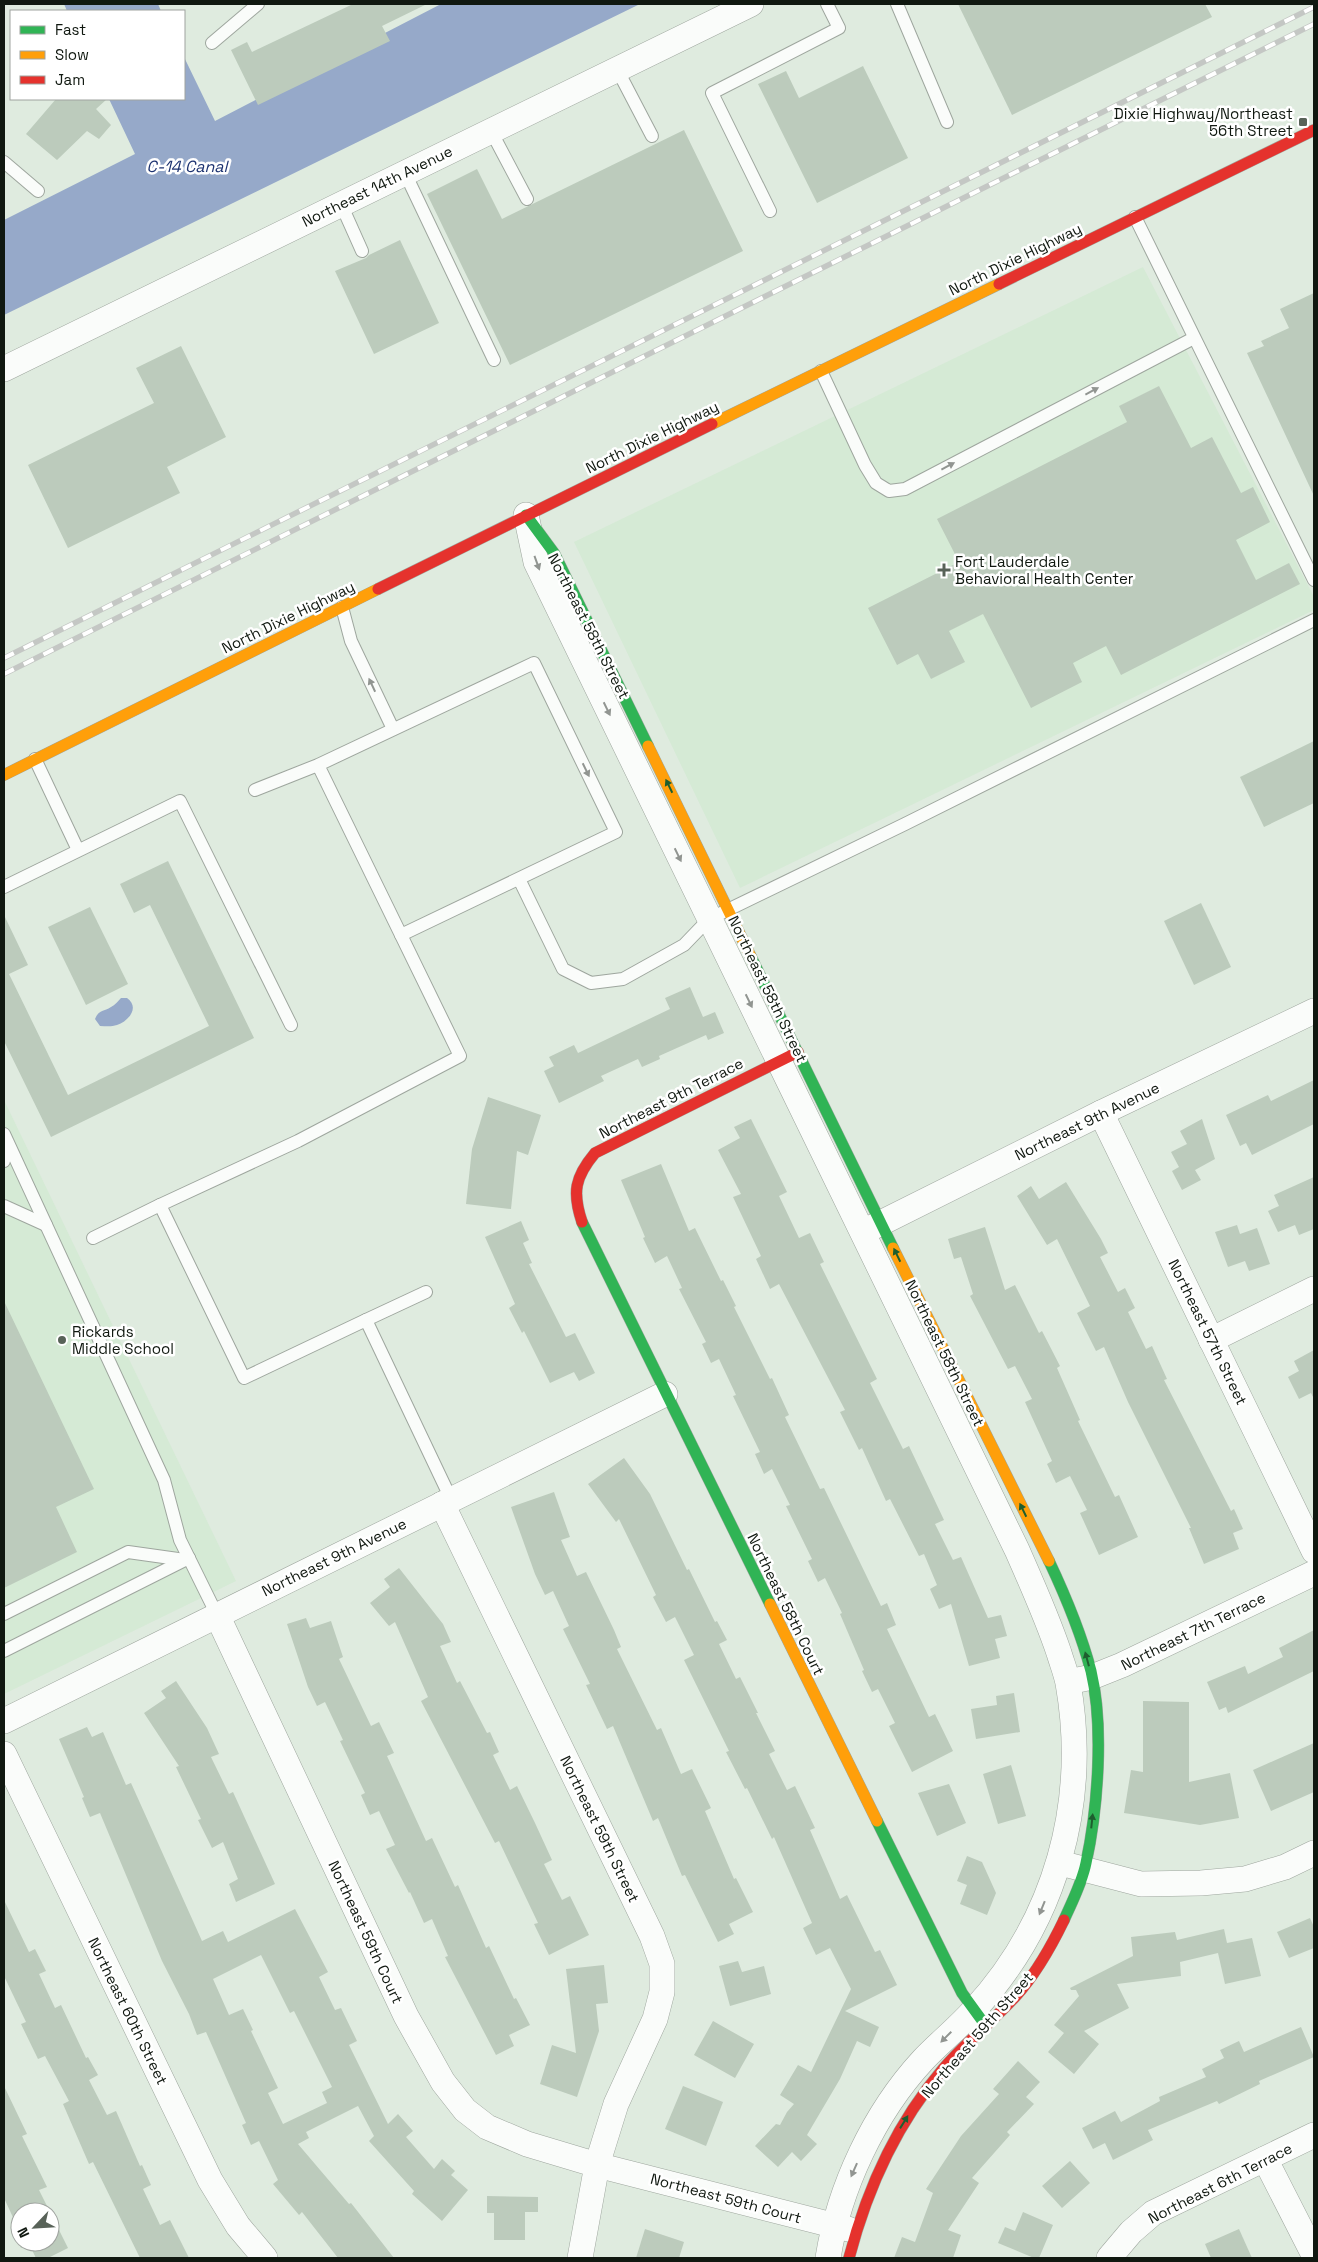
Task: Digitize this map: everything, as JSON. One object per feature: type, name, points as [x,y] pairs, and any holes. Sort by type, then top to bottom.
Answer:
[{"type":"street","name":"Northeast 14th Avenue","points":[[4,369],[750,4]]},
{"type":"street","name":"North Dixie Highway","points":[[4,775],[526,515],[1314,130]]},
{"type":"street","name":"Northeast 58th Street","points":[[526,515],[536,562],[719,914],[871,1228],[1041,1605],[1096,1714],[1096,1771],[1085,1869]]},
{"type":"street","name":"Northeast 9th Avenue","points":[[871,1228],[1101,1113],[1314,1011]]},
{"type":"street","name":"Northeast 9th Terrace","points":[[576,1188],[582,1167],[595,1153],[788,1056]]},
{"type":"street","name":"Northeast 57th Street","points":[[1101,1113],[1314,1551]]},
{"type":"street","name":"Northeast 58th Court","points":[[576,1188],[576,1206],[585,1230],[958,1984],[980,2019]]},
{"type":"street","points":[[1211,1340],[1314,1289]]},
{"type":"street","name":"Northeast 9th Avenue","points":[[4,1721],[665,1394]]},
{"type":"street","name":"Northeast 59th Street","points":[[447,1501],[652,1936],[662,1964],[662,1992],[655,2019],[616,2104],[597,2165]]},
{"type":"street","name":"Northeast 7th Terrace","points":[[1080,1679],[1122,1666],[1314,1573]]},
{"type":"street","name":"Northeast 59th Court","points":[[217,1616],[406,2016],[443,2082],[464,2110],[487,2127],[528,2144],[597,2165],[844,2228]]},
{"type":"street","name":"Northeast 58th Street","points":[[1060,1863],[1071,1813],[1080,1679]]},
{"type":"street","name":"Northeast 60th Street","points":[[4,1754],[210,2180],[238,2226],[265,2258]]},
{"type":"street","points":[[1060,1863],[1141,1884],[1201,1883],[1245,1879],[1285,1867],[1314,1853]]},
{"type":"street","name":"Northeast 59th Street","points":[[980,2019],[1024,1947],[1060,1863]]},
{"type":"street","name":"Northeast 59th Street","points":[[849,2258],[844,2228],[845,2189],[861,2153],[886,2109],[921,2062],[1018,1993],[1042,1960],[1059,1932],[1085,1869]]},
{"type":"street","name":"Northeast 6th Terrace","points":[[1109,2258],[1131,2232],[1153,2213],[1314,2135]]},
{"type":"street","points":[[1265,2159],[1314,2255]]},
{"type":"street","points":[[580,2258],[597,2165]]},
{"type":"street","name":"Northeast 59th Street","points":[[828,2258],[844,2228]]},
{"type":"lane","points":[[212,43],[258,4]]},
{"type":"lane","points":[[770,211],[712,93],[838,28],[827,4]]},
{"type":"lane","points":[[897,4],[947,122]]},
{"type":"lane","points":[[617,69],[652,136]]},
{"type":"lane","points":[[491,131],[527,199]]},
{"type":"lane","points":[[4,162],[38,191]]},
{"type":"lane","points":[[405,172],[494,360]]},
{"type":"lane","points":[[341,204],[362,251]]},
{"type":"lane","points":[[1135,217],[1314,580]]},
{"type":"lane","points":[[821,371],[864,464],[876,483],[889,491],[905,488],[1194,338]]},
{"type":"lane","points":[[342,607],[351,640],[393,728]]},
{"type":"lane","points":[[519,879],[563,969],[592,983],[623,979],[684,945],[719,914],[905,824],[1314,620]]},
{"type":"lane","points":[[255,790],[318,765],[534,663],[616,832],[401,935]]},
{"type":"lane","points":[[35,759],[78,850]]},
{"type":"lane","points":[[93,1238],[298,1141],[460,1056],[318,765]]},
{"type":"lane","points":[[4,887],[180,801],[290,1025]]},
{"type":"lane","points":[[4,1161],[5,1137]]},
{"type":"lane","points":[[5,1137],[164,1480],[187,1559],[217,1616]]},
{"type":"lane","points":[[160,1205],[244,1378],[426,1292]]},
{"type":"lane","points":[[4,1206],[46,1225]]},
{"type":"lane","points":[[366,1320],[447,1501]]},
{"type":"lane","points":[[4,1614],[128,1552],[187,1559]]},
{"type":"lane","points":[[4,1651],[187,1559]]},
{"type":"shaded area","name":"Fort Lauderdale Behavioral Health Center","points":[[1143,267],[1314,597],[1314,610],[740,888],[574,542]]},
{"type":"shaded area","name":"Rickards Middle School","points":[[4,1100],[236,1581],[4,1694]]},
{"type":"water","points":[[64,4],[158,4],[161,10],[67,10]]},
{"type":"water","name":"C-14 Canal","points":[[441,4],[640,4],[4,315],[4,220],[135,154],[109,100],[185,100],[185,59],[215,121]]},
{"type":"water","points":[[121,998],[127,998],[133,1005],[129,1017],[117,1025],[100,1026],[95,1019],[98,1014],[108,1009]]},
{"type":"building","points":[[353,4],[427,4],[382,26],[390,41],[258,105],[231,50],[247,42],[252,52]]},
{"type":"building","points":[[958,4],[1205,4],[1212,17],[1012,115]]},
{"type":"building","points":[[863,66],[908,158],[817,203],[758,84],[786,71],[799,98]]},
{"type":"building","points":[[55,100],[106,100],[96,109],[111,125],[99,139],[87,131],[57,160],[26,134]]},
{"type":"building","points":[[684,130],[743,251],[510,365],[427,194],[477,169],[502,219]]},
{"type":"building","points":[[400,240],[439,323],[374,354],[335,271],[366,258]]},
{"type":"building","points":[[1314,293],[1314,496],[1247,353],[1264,346],[1261,341],[1289,328],[1280,309]]},
{"type":"building","points":[[181,346],[226,437],[167,467],[180,493],[68,548],[28,465],[154,403],[136,368]]},
{"type":"building","points":[[1159,386],[1191,448],[1212,437],[1241,493],[1253,487],[1270,522],[1236,540],[1256,580],[1289,563],[1300,584],[1121,675],[1106,646],[1073,663],[1082,682],[1031,708],[983,614],[949,631],[965,662],[931,679],[918,654],[897,665],[868,608],[959,562],[937,519],[1127,422],[1119,406]]},
{"type":"building","points":[[1314,741],[1314,803],[1264,827],[1240,777]]},
{"type":"building","points":[[168,861],[254,1038],[51,1137],[4,1041],[4,915],[28,965],[9,974],[68,1095],[209,1026],[150,905],[134,913],[120,884]]},
{"type":"building","points":[[1201,903],[1231,967],[1194,985],[1164,921]]},
{"type":"building","points":[[90,907],[128,984],[86,1005],[48,927]]},
{"type":"building","points":[[690,987],[703,1017],[715,1012],[724,1033],[708,1040],[706,1035],[659,1056],[660,1059],[642,1067],[638,1059],[601,1076],[604,1081],[559,1103],[544,1071],[554,1066],[549,1057],[574,1045],[578,1053],[670,1009],[665,998]]},
{"type":"building","points":[[1314,1080],[1314,1124],[1252,1155],[1246,1143],[1240,1146],[1226,1115],[1268,1095],[1271,1101]]},
{"type":"building","points":[[488,1097],[541,1115],[528,1155],[517,1151],[511,1209],[466,1204],[472,1149]]},
{"type":"building","points":[[751,1119],[787,1192],[779,1196],[799,1238],[810,1233],[824,1262],[820,1264],[877,1379],[870,1383],[903,1449],[909,1446],[944,1520],[935,1524],[953,1560],[961,1557],[988,1618],[1001,1615],[1007,1636],[995,1639],[1000,1658],[969,1666],[951,1604],[939,1609],[930,1589],[937,1585],[924,1554],[919,1556],[890,1499],[886,1501],[862,1448],[859,1450],[840,1412],[845,1410],[779,1284],[770,1289],[756,1259],[761,1256],[733,1197],[741,1194],[718,1150],[740,1138],[734,1127]]},
{"type":"building","points":[[1202,1119],[1215,1159],[1195,1170],[1201,1180],[1182,1190],[1172,1171],[1179,1167],[1171,1152],[1187,1144],[1180,1131]]},
{"type":"building","points":[[661,1164],[689,1231],[695,1228],[721,1281],[723,1280],[736,1306],[734,1307],[770,1379],[772,1378],[789,1415],[785,1417],[820,1489],[824,1488],[881,1606],[887,1603],[896,1625],[887,1629],[929,1717],[935,1714],[953,1751],[912,1772],[889,1726],[895,1723],[878,1689],[872,1692],[840,1614],[842,1613],[825,1578],[818,1582],[808,1561],[812,1559],[786,1506],[790,1505],[772,1469],[764,1474],[755,1454],[760,1452],[733,1396],[736,1395],[719,1359],[711,1363],[702,1344],[706,1342],[679,1289],[682,1288],[667,1256],[655,1263],[643,1238],[645,1237],[621,1180]]},
{"type":"building","points":[[1314,1177],[1314,1229],[1299,1235],[1295,1225],[1278,1232],[1268,1211],[1279,1206],[1274,1195]]},
{"type":"building","points":[[1066,1182],[1101,1239],[1108,1253],[1100,1257],[1118,1292],[1125,1288],[1135,1308],[1128,1312],[1146,1349],[1152,1346],[1167,1379],[1164,1380],[1231,1511],[1234,1509],[1243,1529],[1233,1533],[1239,1549],[1204,1564],[1189,1528],[1191,1528],[1128,1402],[1104,1347],[1096,1351],[1077,1313],[1090,1306],[1057,1239],[1047,1245],[1017,1196],[1031,1186],[1039,1199]]},
{"type":"building","points":[[521,1221],[529,1240],[523,1243],[532,1263],[529,1264],[566,1337],[575,1333],[595,1373],[579,1381],[574,1372],[550,1383],[524,1331],[522,1333],[509,1308],[515,1304],[485,1237]]},
{"type":"building","points":[[1237,1225],[1240,1234],[1257,1228],[1270,1264],[1249,1271],[1245,1261],[1228,1267],[1215,1232]]},
{"type":"building","points":[[985,1227],[1005,1290],[1015,1285],[1039,1333],[1042,1331],[1060,1366],[1057,1368],[1080,1420],[1078,1421],[1115,1497],[1119,1495],[1138,1537],[1099,1555],[1080,1513],[1087,1510],[1070,1476],[1056,1483],[1047,1464],[1052,1461],[1025,1402],[1032,1399],[1015,1366],[1008,1369],[970,1296],[973,1294],[961,1257],[954,1259],[948,1239]]},
{"type":"building","points":[[4,1301],[94,1489],[56,1507],[77,1552],[4,1588]]},
{"type":"building","points":[[1314,1350],[1314,1399],[1311,1393],[1299,1399],[1288,1377],[1299,1371],[1294,1361]]},
{"type":"building","points":[[624,1458],[650,1494],[687,1570],[689,1569],[715,1622],[717,1621],[727,1640],[719,1644],[736,1679],[740,1677],[758,1713],[756,1713],[775,1751],[769,1754],[787,1790],[795,1786],[815,1828],[810,1830],[840,1899],[847,1895],[875,1952],[880,1950],[897,1985],[845,2011],[879,2027],[870,2047],[857,2041],[840,2079],[807,2135],[817,2144],[801,2161],[792,2152],[778,2167],[755,2146],[776,2124],[780,2125],[794,2104],[780,2095],[798,2065],[811,2072],[851,1989],[830,1948],[816,1955],[803,1928],[812,1923],[774,1837],[772,1839],[747,1788],[745,1789],[726,1752],[729,1751],[684,1660],[694,1655],[675,1617],[666,1622],[653,1597],[656,1595],[619,1519],[616,1522],[588,1484]]},
{"type":"building","points":[[554,1492],[570,1537],[561,1540],[577,1576],[586,1572],[621,1647],[617,1649],[657,1730],[661,1728],[681,1774],[692,1769],[711,1808],[705,1811],[734,1879],[736,1878],[753,1912],[729,1924],[734,1934],[718,1942],[685,1875],[682,1876],[658,1818],[653,1821],[613,1726],[607,1729],[586,1685],[590,1684],[563,1629],[569,1626],[553,1591],[545,1595],[535,1574],[511,1507]]},
{"type":"building","points":[[399,1568],[443,1624],[451,1642],[440,1646],[457,1683],[460,1681],[487,1733],[490,1732],[499,1752],[493,1755],[510,1790],[517,1786],[535,1823],[552,1860],[544,1864],[562,1900],[570,1896],[589,1935],[549,1955],[534,1924],[538,1923],[499,1841],[495,1843],[421,1701],[428,1697],[395,1622],[389,1626],[370,1603],[390,1587],[384,1579]]},
{"type":"building","points":[[306,1618],[310,1628],[331,1621],[343,1657],[339,1659],[371,1726],[379,1722],[394,1753],[387,1756],[426,1841],[432,1838],[455,1887],[458,1885],[486,1948],[489,1946],[514,1999],[516,1998],[530,2025],[509,2035],[514,2046],[496,2055],[445,1957],[448,1956],[432,1919],[424,1923],[410,1892],[386,1849],[395,1845],[379,1811],[370,1815],[361,1795],[365,1793],[340,1741],[343,1740],[325,1702],[317,1706],[308,1687],[287,1624]]},
{"type":"building","points":[[1314,1630],[1314,1671],[1228,1713],[1226,1707],[1219,1710],[1207,1682],[1245,1666],[1248,1674],[1283,1657],[1279,1648]]},
{"type":"building","points":[[176,1681],[207,1728],[219,1754],[211,1757],[229,1794],[233,1792],[275,1884],[236,1902],[229,1884],[238,1879],[223,1842],[212,1848],[198,1820],[201,1819],[176,1767],[179,1766],[144,1713],[166,1698],[161,1691]]},
{"type":"building","points":[[1014,1693],[1020,1732],[976,1739],[971,1709],[997,1705],[996,1696]]},
{"type":"building","points":[[1143,1701],[1189,1702],[1189,1782],[1230,1773],[1239,1818],[1200,1825],[1124,1813],[1131,1770],[1143,1772]]},
{"type":"building","points":[[87,1727],[92,1737],[103,1732],[126,1785],[131,1783],[202,1941],[223,1931],[228,1942],[295,1909],[328,1972],[319,1977],[335,2010],[341,2008],[357,2041],[349,2045],[388,2124],[398,2114],[413,2131],[406,2137],[434,2169],[442,2159],[455,2171],[451,2175],[468,2190],[442,2221],[412,2194],[414,2191],[369,2141],[374,2136],[358,2106],[306,2132],[309,2138],[298,2144],[349,2204],[351,2203],[394,2258],[338,2258],[302,2212],[299,2215],[273,2184],[278,2180],[259,2141],[251,2145],[242,2125],[246,2123],[206,2032],[197,2035],[189,2014],[162,1961],[100,1813],[90,1817],[82,1798],[84,1797],[59,1739]],"holes":[[[261,1955],[290,2013],[294,2011],[332,2087],[322,2092],[327,2103],[283,2124],[268,2093],[278,2088],[251,2031],[253,2030],[243,2009],[229,2015],[213,1979]]]},
{"type":"building","points":[[1314,1743],[1314,1792],[1271,1811],[1253,1770]]},
{"type":"building","points":[[1011,1765],[1026,1816],[998,1824],[983,1774]]},
{"type":"building","points":[[949,1784],[966,1823],[937,1836],[918,1793]]},
{"type":"building","points":[[967,1856],[982,1862],[996,1893],[987,1915],[960,1904],[967,1885],[957,1881]]},
{"type":"building","points":[[4,1900],[29,1952],[35,1949],[46,1971],[39,1974],[55,2008],[61,2005],[86,2058],[88,2057],[98,2075],[89,2080],[107,2115],[116,2111],[140,2166],[142,2165],[151,2185],[143,2189],[160,2225],[170,2220],[189,2258],[140,2258],[93,2162],[89,2164],[63,2104],[69,2101],[45,2056],[38,2059],[21,2024],[26,2022],[4,1976]]},
{"type":"building","points":[[1310,1918],[1314,1927],[1314,1948],[1289,1958],[1277,1932]]},
{"type":"building","points":[[1224,1929],[1227,1943],[1252,1938],[1261,1976],[1225,1984],[1218,1953],[1180,1962],[1181,1976],[1117,1984],[1129,2008],[1084,2031],[1099,2044],[1074,2074],[1048,2052],[1064,2033],[1054,2025],[1079,1996],[1076,1990],[1071,1990],[1070,1988],[1133,1956],[1131,1937],[1175,1932],[1177,1940]]},
{"type":"building","points":[[738,1961],[742,1972],[764,1966],[771,1994],[730,2006],[719,1966]]},
{"type":"building","points":[[604,1965],[608,2003],[596,2004],[599,2031],[577,2097],[540,2084],[552,2045],[576,2053],[566,1969]]},
{"type":"building","points":[[713,2021],[754,2044],[735,2078],[694,2055]]},
{"type":"building","points":[[1301,2027],[1314,2057],[1259,2081],[1260,2084],[1219,2104],[1217,2101],[1148,2130],[1153,2140],[1113,2160],[1105,2143],[1093,2149],[1082,2128],[1115,2111],[1121,2122],[1160,2101],[1159,2097],[1206,2077],[1202,2069],[1224,2058],[1220,2050],[1239,2041],[1244,2052]]},
{"type":"building","points":[[1018,2061],[1040,2082],[1026,2097],[1034,2104],[1007,2132],[1010,2135],[972,2178],[979,2183],[948,2230],[961,2235],[953,2258],[894,2258],[902,2237],[915,2242],[933,2193],[926,2189],[961,2136],[999,2094],[993,2089]]},
{"type":"building","points":[[4,2086],[27,2134],[22,2136],[47,2187],[39,2190],[45,2202],[10,2202],[10,2211],[4,2198]]},
{"type":"building","points":[[683,2086],[723,2102],[706,2146],[665,2129]]},
{"type":"building","points":[[1070,2161],[1090,2183],[1062,2208],[1042,2186]]},
{"type":"building","points":[[487,2196],[538,2197],[538,2212],[525,2212],[525,2240],[494,2240],[494,2213],[487,2213]]},
{"type":"building","points":[[1023,2212],[1053,2225],[1039,2258],[1034,2258],[998,2243],[1005,2227],[1015,2231]]},
{"type":"building","points":[[645,2229],[684,2242],[679,2258],[636,2258]]},
{"type":"building","points":[[1239,2229],[1252,2258],[1211,2258],[1205,2244]]},
{"type":"building","points":[[60,2232],[68,2248],[60,2252]]},
{"type":"building","points":[[33,2252],[60,2252],[48,2258],[36,2258]]},
{"type":"railway","points":[[4,658],[1314,7]]},
{"type":"railway","points":[[4,674],[1314,24]]},
{"type":"traffic: fast","points":[[526,515],[554,553],[648,746]]},
{"type":"traffic: fast","points":[[751,957],[893,1248]]},
{"type":"traffic: fast","points":[[582,1222],[770,1604]]},
{"type":"traffic: fast","points":[[1049,1561],[1083,1643],[1091,1671],[1097,1716],[1098,1767],[1094,1818],[1082,1878],[1064,1920]]},
{"type":"traffic: fast","points":[[877,1821],[962,1993],[986,2026]]},
{"type":"traffic: slow","points":[[712,424],[999,284]]},
{"type":"traffic: slow","points":[[4,775],[378,589]]},
{"type":"traffic: slow","points":[[648,746],[751,957]]},
{"type":"traffic: slow","points":[[893,1248],[1049,1561]]},
{"type":"traffic: slow","points":[[770,1604],[877,1821]]},
{"type":"traffic: jam","points":[[999,284],[1314,130]]},
{"type":"traffic: jam","points":[[378,589],[712,424]]},
{"type":"traffic: jam","points":[[582,1222],[577,1202],[577,1185],[579,1177],[595,1153],[798,1052]]},
{"type":"traffic: jam","points":[[849,2258],[874,2182],[897,2135],[911,2112],[951,2059],[1023,1988],[1042,1960],[1064,1920]]},
{"type":"place","name":"Dixie Highway/Northeast 56th Street","points":[[1303,122]]},
{"type":"place","name":"Fort Lauderdale Behavioral Health Center","points":[[944,570]]},
{"type":"place","name":"Rickards Middle School","points":[[62,1340]]}]
